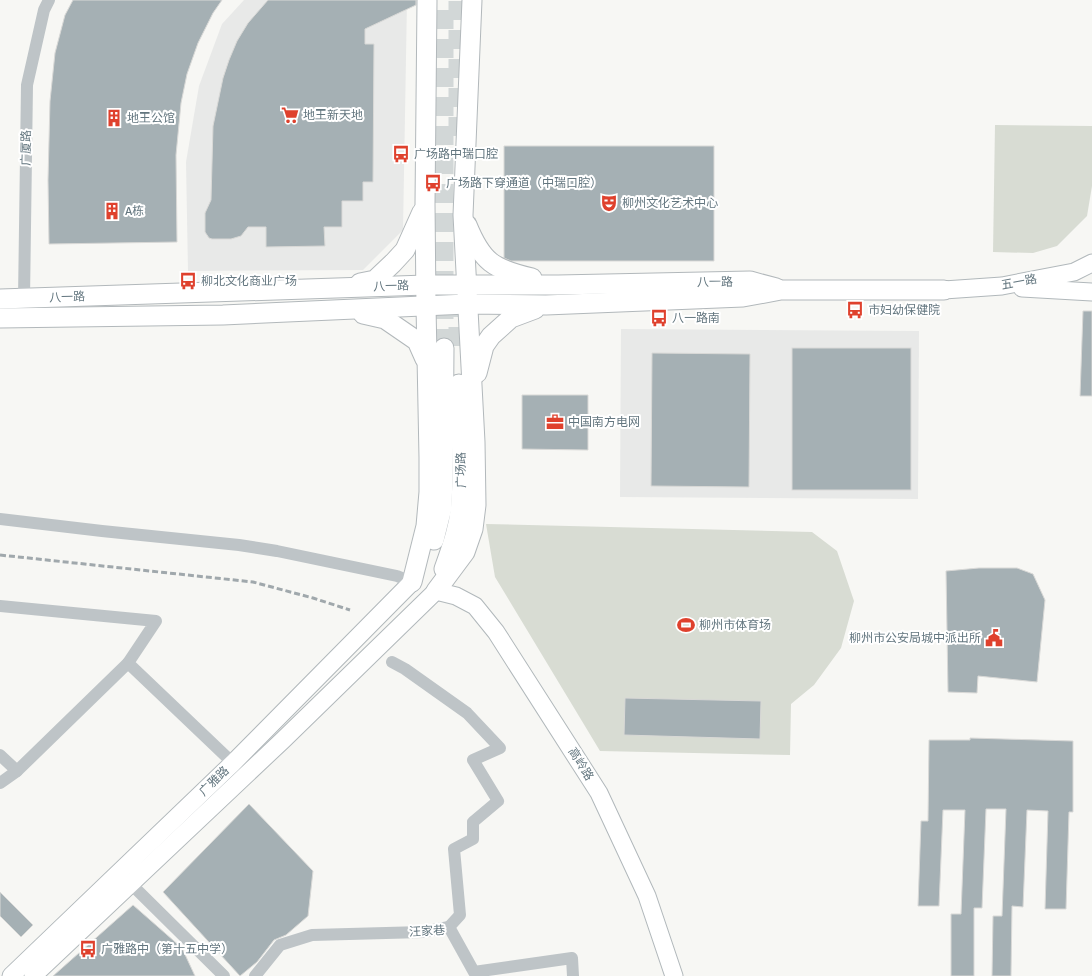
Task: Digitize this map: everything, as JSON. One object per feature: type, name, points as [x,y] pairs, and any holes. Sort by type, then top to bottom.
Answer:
[{"type":"main road","points":[[436,591],[465,552],[473,529],[476,505],[476,474],[463,215],[472,0]]},
{"type":"main road","points":[[412,582],[426,526],[430,458],[425,203],[427,1]]},
{"type":"main road","points":[[340,288],[375,280],[393,263],[405,250],[425,203]]},
{"type":"main road","points":[[463,215],[475,243],[491,263],[514,274],[558,285]]},
{"type":"main road","name":"五一路","points":[[944,290],[1002,286],[1074,272],[1092,263]]},
{"type":"main road","name":"八一路","points":[[0,299],[467,284],[558,285],[750,281],[782,290]]},
{"type":"main road","points":[[1002,286],[1092,292]]},
{"type":"main road","name":"八一路","points":[[0,318],[223,315],[467,304],[546,305],[743,297],[782,290],[944,290]]},
{"type":"main road","points":[[472,396],[480,357],[484,346],[491,336],[511,318],[546,305]]},
{"type":"main road","points":[[344,309],[385,319],[417,340],[427,366]]},
{"type":"main road","name":"广场路","points":[[412,582],[425,566],[438,528],[442,508],[451,347],[462,467],[461,502],[454,545],[436,591]]},
{"type":"main road","name":"广雅路","points":[[11,976],[233,763],[412,582]]},
{"type":"main road","name":"广雅路","points":[[33,976],[283,740],[436,591]]},
{"type":"main road","name":"高岭路","points":[[436,591],[456,596],[475,606],[496,632],[594,786],[647,896],[674,976]]},
{"type":"street","name":"广厦路","points":[[24,299],[27,85],[44,10],[49,0]]},
{"type":"street","points":[[0,519],[238,545],[277,551],[397,576],[412,582]]},
{"type":"street","points":[[0,606],[156,621],[128,663],[17,771],[0,783]]},
{"type":"street","points":[[392,662],[405,669],[467,713],[500,748],[473,760],[498,801],[473,822],[473,839],[454,849],[460,915],[449,927]]},
{"type":"street","points":[[128,663],[233,763]]},
{"type":"street","points":[[0,755],[17,771]]},
{"type":"street","points":[[130,884],[224,976]]},
{"type":"street","name":"汪家巷","points":[[255,976],[280,945],[312,935],[423,932],[449,927],[474,972],[572,958],[573,976]]},
{"type":"shaded area","points":[[244,0],[407,0],[403,230],[363,270],[188,271],[186,162],[199,86],[222,24]]},
{"type":"shaded area","points":[[995,125],[1092,126],[1092,186],[1087,216],[1057,246],[1033,253],[993,252]]},
{"type":"shaded area","points":[[621,329],[919,331],[918,499],[620,497]]},
{"type":"shaded area","name":"柳州市体育场","points":[[486,524],[812,532],[837,551],[854,601],[841,648],[814,685],[791,704],[790,755],[600,751],[495,577]]},
{"type":"building","name":"地王公馆","points":[[73,0],[222,0],[213,13],[198,43],[187,74],[181,103],[176,155],[177,242],[49,244],[48,180],[50,101],[55,53],[65,15]]},
{"type":"building","name":"地王新天地","points":[[268,0],[416,0],[416,5],[365,29],[365,44],[374,44],[373,182],[363,182],[363,201],[342,201],[342,227],[324,227],[325,246],[266,247],[266,227],[248,227],[241,236],[231,239],[212,239],[209,238],[205,232],[205,213],[211,200],[213,126],[223,78],[237,41],[248,23]]},
{"type":"building","name":"柳州文化艺术中心","points":[[504,146],[714,146],[714,261],[511,261],[504,258]]},
{"type":"building","points":[[1083,311],[1092,311],[1092,396],[1080,396]]},
{"type":"building","points":[[792,348],[911,348],[911,490],[792,490]]},
{"type":"building","points":[[652,353],[750,354],[749,487],[651,486]]},
{"type":"building","name":"中国南方电网","points":[[522,395],[588,395],[588,450],[522,449]]},
{"type":"building","name":"柳州市公安局城中派出所","points":[[979,568],[1017,568],[1033,574],[1045,600],[1037,682],[978,676],[977,693],[948,692],[946,571]]},
{"type":"building","points":[[625,698],[761,701],[760,739],[624,735]]},
{"type":"building","points":[[970,738],[1073,741],[1073,812],[1069,812],[1066,909],[1045,909],[1048,811],[1027,810],[1023,907],[1012,906],[1011,976],[992,976],[993,916],[1002,916],[1006,809],[986,809],[982,908],[974,908],[974,976],[951,976],[951,914],[961,914],[965,810],[943,810],[939,906],[918,906],[921,821],[928,821],[929,740],[970,740]]},
{"type":"building","points":[[249,804],[313,871],[308,916],[286,935],[274,940],[257,962],[240,976],[163,892]]},
{"type":"building","points":[[0,892],[33,925],[21,937],[0,916]]},
{"type":"building","points":[[133,905],[182,948],[195,976],[53,976]]},
{"type":"tunnel","points":[[444,0],[444,348]]},
{"type":"tunnel","points":[[458,0],[458,136]]},
{"type":"tunnel","points":[[458,289],[458,346]]},
{"type":"railway","points":[[0,555],[253,582],[313,598],[350,610]]},
{"type":"place","name":"地王新天地","points":[[290,115]]},
{"type":"place","name":"地王公馆","points":[[114,118]]},
{"type":"place","name":"广场路中瑞口腔","points":[[401,154]]},
{"type":"place","name":"广场路下穿通道（中瑞口腔）","points":[[433,183]]},
{"type":"place","name":"柳州文化艺术中心","points":[[609,203]]},
{"type":"place","name":"A栋","points":[[112,211]]},
{"type":"place","name":"柳北文化商业广场","points":[[188,281]]},
{"type":"place","name":"市妇幼保健院","points":[[855,310]]},
{"type":"place","name":"八一路南","points":[[659,318]]},
{"type":"place","name":"中国南方电网","points":[[555,422]]},
{"type":"place","name":"柳州市体育场","points":[[686,625]]},
{"type":"place","name":"柳州市公安局城中派出所","points":[[994,638]]},
{"type":"place","name":"广雅路中（第十五中学）","points":[[88,949]]}]
